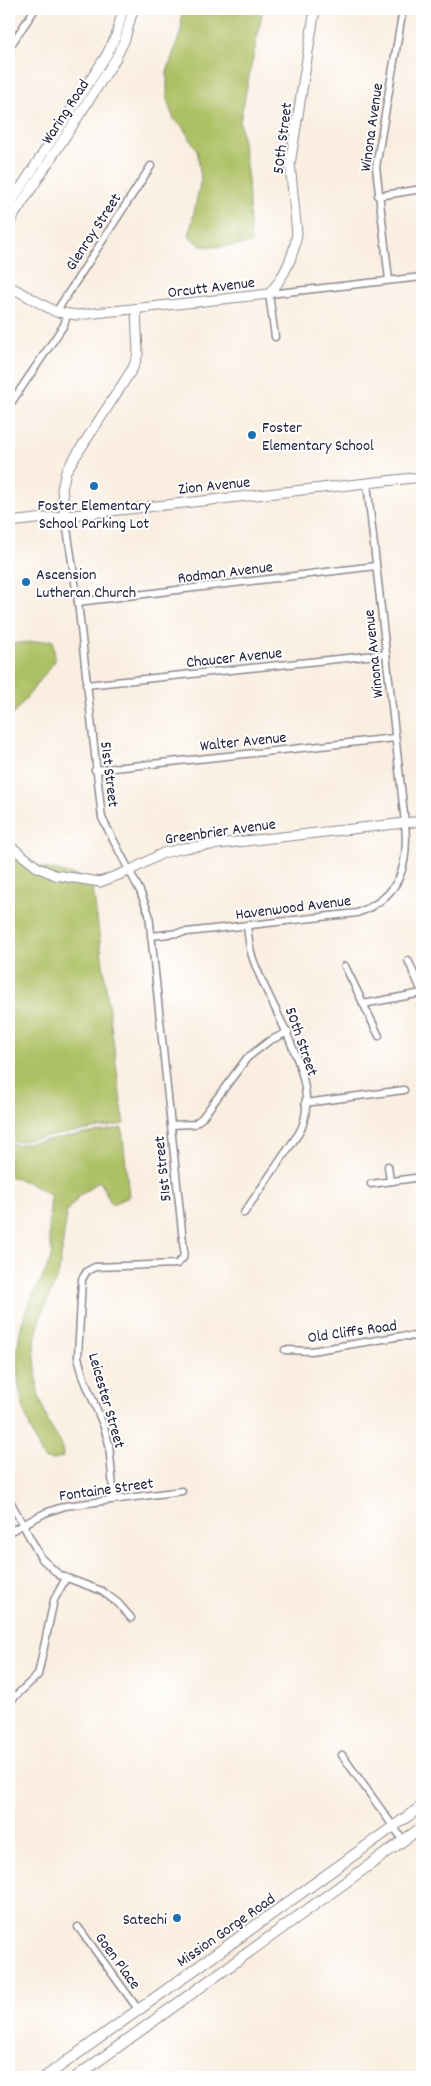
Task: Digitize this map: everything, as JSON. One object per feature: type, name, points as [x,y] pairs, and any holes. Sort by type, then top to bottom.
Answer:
[{"type":"main road","name":"Mission Gorge Road","points":[[45,2077],[422,1806]]},
{"type":"main road","name":"Mission Gorge Road","points":[[76,2077],[422,1827]]},
{"type":"street","points":[[9,48],[35,9]]},
{"type":"street","name":"Waring Road","points":[[9,206],[106,56],[116,36],[123,9]]},
{"type":"street","name":"Waring Road","points":[[9,223],[115,60],[125,39],[133,9]]},
{"type":"street","name":"50th Street","points":[[270,294],[286,272],[295,243],[296,233],[290,164],[315,9]]},
{"type":"street","name":"Winona Avenue","points":[[389,280],[376,167],[403,9]]},
{"type":"street","name":"Glenroy Street","points":[[56,312],[151,166]]},
{"type":"street","points":[[378,196],[422,189]]},
{"type":"street","name":"Orcutt Avenue","points":[[9,286],[56,312],[67,315],[136,310],[422,277]]},
{"type":"street","points":[[270,294],[275,337]]},
{"type":"street","name":"51st Street","points":[[82,1279],[87,1271],[95,1268],[177,1264],[183,1258],[184,1251],[149,914],[140,891],[102,818],[95,770],[78,602],[62,489],[66,471],[133,368],[138,354],[136,310]]},
{"type":"street","points":[[9,406],[64,325],[67,315]]},
{"type":"street","name":"Zion Avenue","points":[[9,522],[422,477]]},
{"type":"street","name":"Winona Avenue","points":[[367,483],[405,823]]},
{"type":"street","name":"Rodman Avenue","points":[[78,602],[376,566]]},
{"type":"street","name":"Chaucer Avenue","points":[[86,686],[386,654]]},
{"type":"street","name":"Walter Avenue","points":[[95,770],[395,738]]},
{"type":"street","name":"Greenbrier Avenue","points":[[9,845],[37,867],[55,875],[100,882],[129,872],[152,858],[184,848],[422,821]]},
{"type":"street","name":"Havenwood Avenue","points":[[151,936],[357,912],[373,906],[386,895],[401,874],[407,852],[405,823]]},
{"type":"street","name":"50th Street","points":[[244,1212],[304,1125],[305,1102],[301,1072],[288,1032],[252,956],[246,925]]},
{"type":"street","points":[[363,1004],[422,992],[408,960]]},
{"type":"street","points":[[346,966],[378,1036]]},
{"type":"street","points":[[171,1125],[194,1124],[202,1118],[247,1058],[269,1041],[288,1032]]},
{"type":"street","points":[[305,1102],[404,1090]]},
{"type":"street","points":[[388,1166],[390,1181]]},
{"type":"street","points":[[371,1184],[422,1177]]},
{"type":"street","name":"Leicester Street","points":[[82,1279],[78,1357],[83,1376],[109,1444],[114,1499]]},
{"type":"street","name":"Old Cliffs Road","points":[[285,1350],[311,1351],[402,1336],[422,1337]]},
{"type":"street","name":"Fontaine Street","points":[[9,1532],[58,1508],[114,1499],[182,1492]]},
{"type":"street","points":[[9,1499],[41,1558],[66,1578],[85,1583],[102,1591],[118,1603],[131,1618]]},
{"type":"street","points":[[9,1702],[38,1675],[54,1600],[66,1578]]},
{"type":"street","points":[[342,1755],[404,1840]]},
{"type":"street","name":"Goen Place","points":[[78,1927],[138,2009]]},
{"type":"green space","points":[[182,9],[263,9],[240,121],[248,180],[251,244],[221,247],[201,246],[189,236],[201,179],[197,150],[182,126],[174,120],[167,100],[167,72],[181,31]]},
{"type":"green space","points":[[53,640],[55,661],[9,720],[9,644]]},
{"type":"green space","points":[[9,845],[37,866],[92,880],[124,1124],[14,1142],[9,1138]]},
{"type":"green space","points":[[122,1128],[129,1196],[112,1205],[100,1181],[79,1196],[67,1211],[59,1273],[41,1316],[34,1344],[38,1393],[49,1424],[62,1445],[63,1457],[55,1460],[44,1459],[27,1421],[18,1381],[17,1361],[18,1341],[23,1321],[32,1296],[51,1258],[52,1250],[49,1239],[50,1195],[27,1182],[9,1176],[9,1141],[15,1145]]},
{"type":"place","name":"Foster Elementary School","points":[[252,435]]},
{"type":"place","name":"Foster Elementary School Parking Lot","points":[[94,486]]},
{"type":"place","name":"Ascension Lutheran Church","points":[[26,582]]},
{"type":"place","name":"Satechi","points":[[177,1918]]}]
